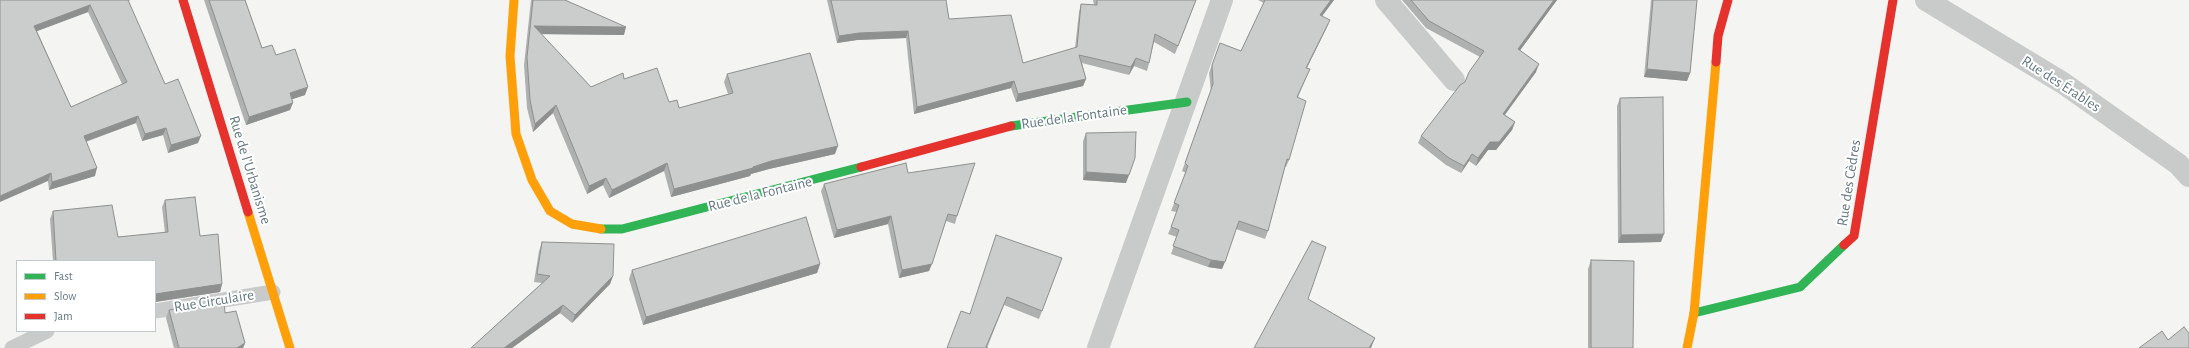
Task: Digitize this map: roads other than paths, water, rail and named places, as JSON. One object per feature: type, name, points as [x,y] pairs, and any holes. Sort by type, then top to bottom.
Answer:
[{"type":"street","name":"Rue de l'Urbanisme","points":[[183,0],[290,348]]},
{"type":"street","name":"Rue de la Fontaine","points":[[514,0],[510,56],[516,134],[532,180],[550,211],[572,224],[593,229],[622,229],[801,184],[1009,126],[1187,102]]},
{"type":"street","points":[[1098,348],[1187,102],[1222,0]]},
{"type":"street","points":[[1386,0],[1454,80]]},
{"type":"street","points":[[1687,348],[1694,313],[1718,36],[1728,0]]},
{"type":"street","name":"Rue des Cèdres","points":[[1694,313],[1800,287],[1854,236],[1893,0]]},
{"type":"street","name":"Rue des Érables","points":[[1926,0],[2063,83],[2178,164],[2189,176]]},
{"type":"lane","name":"Rue Circulaire","points":[[156,311],[273,292]]},
{"type":"lane","points":[[12,348],[45,332]]}]
